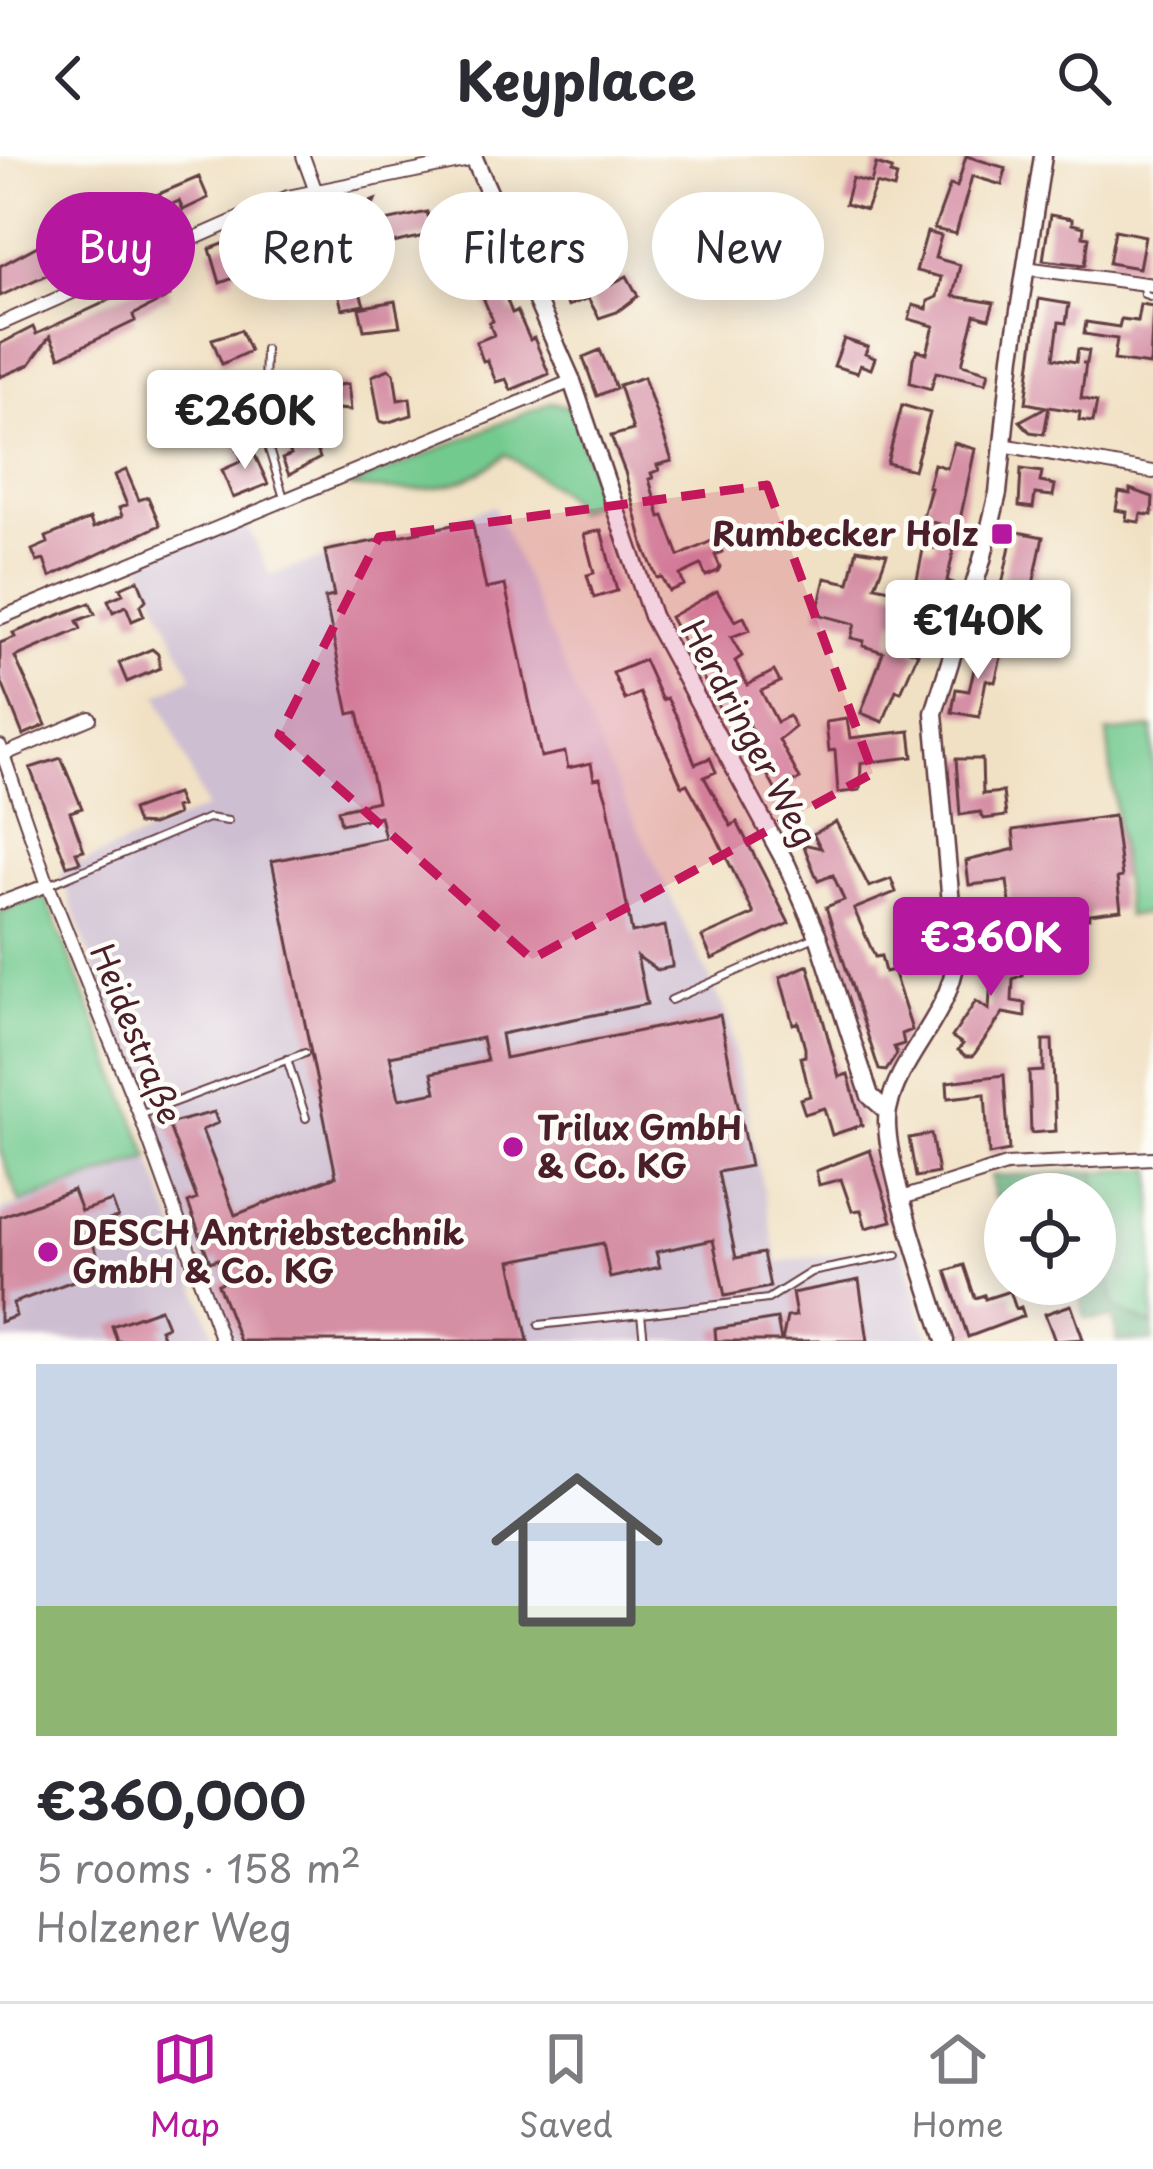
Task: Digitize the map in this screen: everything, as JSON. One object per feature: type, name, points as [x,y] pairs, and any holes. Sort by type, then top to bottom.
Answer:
[{"type":"main road","points":[[887,1111],[953,981],[956,960],[934,713],[991,528],[1043,156]]},
{"type":"main road","name":"Herdringer Weg","points":[[474,158],[572,381],[652,616],[787,865],[818,936],[870,1096],[887,1111],[888,1147],[945,1341]]},
{"type":"street","points":[[303,156],[316,190]]},
{"type":"street","points":[[0,324],[152,254],[316,190],[474,158]]},
{"type":"street","points":[[1025,268],[1150,289]]},
{"type":"street","points":[[0,618],[572,381]]},
{"type":"street","points":[[1003,445],[1153,472]]},
{"type":"street","points":[[2,750],[90,718]]},
{"type":"street","name":"Heidestraße","points":[[2,750],[48,885],[140,1115],[222,1341]]},
{"type":"street","points":[[0,902],[48,885]]},
{"type":"street","points":[[902,1198],[1006,1165],[1153,1158]]},
{"type":"lane","points":[[266,349],[262,430],[285,502]]},
{"type":"lane","points":[[48,885],[208,818],[228,821]]},
{"type":"lane","points":[[670,1000],[818,936]]},
{"type":"lane","points":[[140,1115],[305,1053]]},
{"type":"lane","points":[[287,1059],[306,1118]]},
{"type":"lane","points":[[539,1325],[768,1299],[811,1272],[897,1255]]},
{"type":"lane","points":[[641,1314],[644,1341]]},
{"type":"highlighted area","points":[[767,485],[873,773],[532,959],[279,735],[379,537]]},
{"type":"shaded area","points":[[494,506],[597,742],[728,1017],[778,1262],[902,1245],[929,1341],[230,1341],[60,873],[206,808],[158,695],[192,677],[139,562],[246,522],[270,575]]},
{"type":"shaded area","points":[[150,1158],[216,1341],[0,1341],[0,1211]]},
{"type":"green space","points":[[552,402],[573,408],[599,501],[574,512],[567,497],[506,454],[470,478],[451,484],[412,490],[348,487]]},
{"type":"green space","points":[[1153,728],[1153,913],[1127,916],[1107,733]]},
{"type":"green space","points":[[45,895],[150,1158],[20,1203],[0,1151],[0,912]]},
{"type":"green space","points":[[1153,1169],[1153,1326],[1114,1309],[1116,1173],[1095,1172]]},
{"type":"green space","points":[[1082,1305],[1114,1305],[1153,1326],[1153,1341],[1117,1341],[1114,1318],[1085,1318]]},
{"type":"building","points":[[966,156],[1006,168],[1002,185],[972,176],[956,234],[934,229],[950,185],[957,187]]},
{"type":"building","points":[[876,164],[892,169],[890,174],[897,176],[894,189],[876,184],[866,210],[845,204],[852,178],[871,183]]},
{"type":"building","points":[[199,177],[208,198],[195,204],[195,192],[164,192]]},
{"type":"building","points":[[419,214],[419,237],[395,243],[395,219]]},
{"type":"building","points":[[1050,215],[1084,227],[1083,236],[1089,237],[1085,265],[1043,260]]},
{"type":"building","points":[[1115,230],[1145,236],[1139,268],[1109,263]]},
{"type":"building","points":[[927,232],[941,236],[935,258],[960,265],[953,296],[994,303],[989,319],[975,315],[962,364],[989,372],[986,383],[936,372],[931,389],[910,383],[913,358],[917,350],[927,353],[934,326],[909,319],[913,305],[927,309],[928,301],[937,297],[941,277],[916,271]]},
{"type":"building","points":[[219,246],[219,280],[210,249]]},
{"type":"building","points":[[36,247],[36,280],[0,296],[0,266]]},
{"type":"building","points":[[628,278],[638,296],[617,312],[599,318],[589,300],[628,300]]},
{"type":"building","points":[[1039,299],[1069,304],[1066,323],[1059,322],[1054,358],[1076,362],[1078,349],[1089,351],[1081,398],[1097,402],[1093,422],[1079,420],[1080,412],[1049,407],[1044,434],[1030,432],[1020,421],[1046,407],[1026,403]]},
{"type":"building","points":[[110,300],[162,300],[133,315],[135,321],[60,357],[50,336],[29,365],[0,377],[0,344],[33,327],[36,334]]},
{"type":"building","points":[[340,300],[362,300],[364,305],[342,309]]},
{"type":"building","points":[[484,300],[507,300],[530,340],[534,338],[549,374],[511,390],[506,379],[496,382],[476,342],[494,335],[489,323],[493,321]]},
{"type":"building","points":[[395,301],[400,326],[364,330],[359,308]]},
{"type":"building","points":[[1140,304],[1153,306],[1150,365],[1114,360],[1117,339],[1084,334],[1086,322],[1119,327],[1121,319],[1137,321]]},
{"type":"building","points":[[241,330],[250,351],[222,364],[212,339]]},
{"type":"building","points":[[844,339],[868,347],[865,354],[875,358],[871,369],[860,365],[857,373],[834,366]]},
{"type":"building","points":[[600,350],[616,388],[597,396],[583,357]]},
{"type":"building","points":[[389,369],[394,373],[398,400],[410,398],[412,415],[386,423],[380,421],[372,376]]},
{"type":"building","points":[[644,377],[672,461],[657,465],[659,470],[649,479],[660,517],[664,516],[679,556],[716,539],[722,552],[715,555],[718,571],[706,576],[701,565],[680,575],[684,585],[669,591],[661,577],[657,578],[644,547],[611,436],[633,430],[619,385]]},
{"type":"building","points":[[328,379],[329,386],[348,384],[351,410],[324,408],[316,380]]},
{"type":"building","points":[[902,405],[930,413],[914,470],[887,463]]},
{"type":"building","points":[[311,433],[320,458],[289,475],[282,459],[291,455],[286,443]]},
{"type":"building","points":[[247,438],[268,484],[233,498],[222,470],[242,461],[235,442]]},
{"type":"building","points":[[954,443],[975,449],[947,581],[953,583],[937,621],[942,629],[934,632],[894,619],[889,642],[918,653],[883,722],[861,713],[883,652],[851,638],[855,624],[817,614],[825,578],[849,583],[857,549],[887,554],[875,586],[914,594],[924,545],[934,548],[939,524],[922,520],[934,464],[947,468]]},
{"type":"building","points":[[1021,469],[1042,472],[1040,482],[1055,485],[1053,496],[1035,494],[1033,508],[1019,506]]},
{"type":"building","points":[[126,470],[139,500],[148,497],[160,525],[50,577],[44,560],[37,562],[32,550],[48,543],[46,537],[90,519],[93,528],[122,516],[119,508],[127,505],[115,475]]},
{"type":"building","points":[[1130,489],[1153,497],[1152,515],[1141,514],[1139,522],[1126,520],[1127,512],[1116,510],[1119,492],[1130,494]]},
{"type":"building","points":[[472,521],[486,589],[505,585],[541,757],[565,752],[568,768],[591,763],[607,800],[632,933],[665,926],[672,963],[672,967],[657,970],[637,956],[647,1004],[501,1034],[505,1058],[720,1015],[750,1166],[718,1172],[736,1258],[763,1253],[770,1287],[725,1296],[713,1240],[656,1252],[660,1267],[610,1278],[603,1243],[511,1261],[528,1341],[240,1341],[218,1284],[226,1281],[218,1259],[210,1262],[188,1203],[197,1199],[168,1124],[214,1112],[218,1123],[202,1130],[235,1215],[336,1176],[272,861],[385,838],[380,816],[341,824],[338,810],[377,801],[358,712],[349,714],[325,598],[334,596],[325,551]],"holes":[[[482,1038],[487,1061],[432,1073],[436,1092],[399,1099],[390,1056]]]},
{"type":"building","points":[[601,530],[617,591],[594,598],[587,575],[594,573],[584,534]]},
{"type":"building","points":[[1013,531],[1043,537],[1030,599],[1040,601],[1034,636],[1003,629],[981,617],[988,596],[999,600]]},
{"type":"building","points":[[138,580],[146,600],[140,606],[144,616],[132,621],[126,606],[113,612],[108,600]]},
{"type":"building","points":[[717,591],[735,621],[744,617],[750,630],[731,637],[742,656],[735,661],[747,685],[774,671],[780,682],[761,691],[777,722],[789,716],[795,727],[779,740],[800,779],[776,791],[755,752],[761,748],[736,701],[720,709],[670,617]]},
{"type":"building","points":[[90,603],[95,614],[77,621],[81,629],[15,657],[46,725],[23,735],[0,678],[0,643],[15,637],[13,633]]},
{"type":"building","points":[[980,644],[1003,649],[995,682],[986,680],[979,717],[952,712],[956,689],[969,691]]},
{"type":"building","points":[[152,649],[160,668],[127,682],[119,663]]},
{"type":"building","points":[[644,660],[662,700],[667,698],[678,719],[695,764],[710,758],[716,772],[704,777],[731,826],[737,822],[789,923],[712,959],[702,937],[754,914],[687,784],[682,786],[640,693],[625,700],[613,673]]},
{"type":"building","points":[[847,719],[850,738],[910,731],[913,757],[861,763],[860,790],[838,793],[835,750],[829,751],[826,722]]},
{"type":"building","points":[[61,758],[82,808],[70,812],[84,850],[76,852],[80,862],[67,866],[30,768]]},
{"type":"building","points":[[956,759],[982,759],[983,794],[1003,792],[1006,816],[960,815]]},
{"type":"building","points":[[176,794],[181,806],[175,808],[177,815],[152,825],[137,824],[132,810]]},
{"type":"building","points":[[1114,816],[1121,910],[1067,921],[1067,917],[1013,924],[1007,881],[969,885],[966,861],[1015,849],[1013,830]]},
{"type":"building","points":[[836,822],[869,887],[891,879],[896,892],[854,909],[875,957],[881,956],[885,972],[893,970],[912,1030],[902,1034],[904,1044],[894,1047],[897,1054],[886,1071],[879,1070],[826,907],[844,900],[833,875],[818,881],[803,844],[821,848],[813,834]]},
{"type":"building","points":[[1006,942],[1008,959],[1023,960],[1022,975],[1013,979],[1012,1001],[1025,1003],[1025,1017],[1003,1013],[973,1056],[966,1056],[958,1050],[963,1044],[952,1037],[976,1001],[989,1010],[992,961],[978,963],[976,946]]},
{"type":"building","points":[[808,965],[839,1077],[848,1074],[862,1125],[832,1135],[824,1108],[805,1114],[800,1099],[810,1096],[801,1057],[805,1048],[780,977]]},
{"type":"building","points":[[1043,1040],[1052,1040],[1056,1131],[1031,1133],[1029,1072],[1043,1071]]},
{"type":"building","points":[[1004,1075],[1009,1151],[989,1155],[985,1094],[948,1098],[947,1082]]},
{"type":"building","points":[[931,1134],[938,1173],[916,1177],[909,1138]]},
{"type":"building","points":[[870,1150],[892,1221],[866,1228],[861,1210],[852,1211],[841,1179],[819,1185],[816,1171]]},
{"type":"building","name":"DESCH Antriebstechnik GmbH & Co. KG","points":[[73,1190],[81,1211],[112,1201],[118,1217],[87,1228],[103,1270],[13,1303],[16,1316],[0,1322],[0,1217]]},
{"type":"building","points":[[964,1265],[975,1298],[984,1295],[984,1305],[1021,1307],[1024,1316],[968,1337],[946,1271]]},
{"type":"building","points":[[859,1280],[868,1341],[782,1341],[787,1317],[796,1316],[792,1293]]},
{"type":"building","points":[[1071,1305],[1083,1339],[1055,1341],[1045,1314]]},
{"type":"building","name":"DESCH Antriebstechnik GmbH & Co. KG","points":[[160,1309],[167,1326],[160,1329],[165,1341],[117,1341],[112,1326]]},
{"type":"building","points":[[777,1319],[781,1341],[716,1341],[715,1329]]},
{"type":"place","name":"Rumbecker Holz","points":[[1002,534]]},
{"type":"place","name":"Trilux GmbH & Co. KG","points":[[513,1147]]},
{"type":"place","name":"DESCH Antriebstechnik GmbH & Co. KG","points":[[48,1252]]}]
